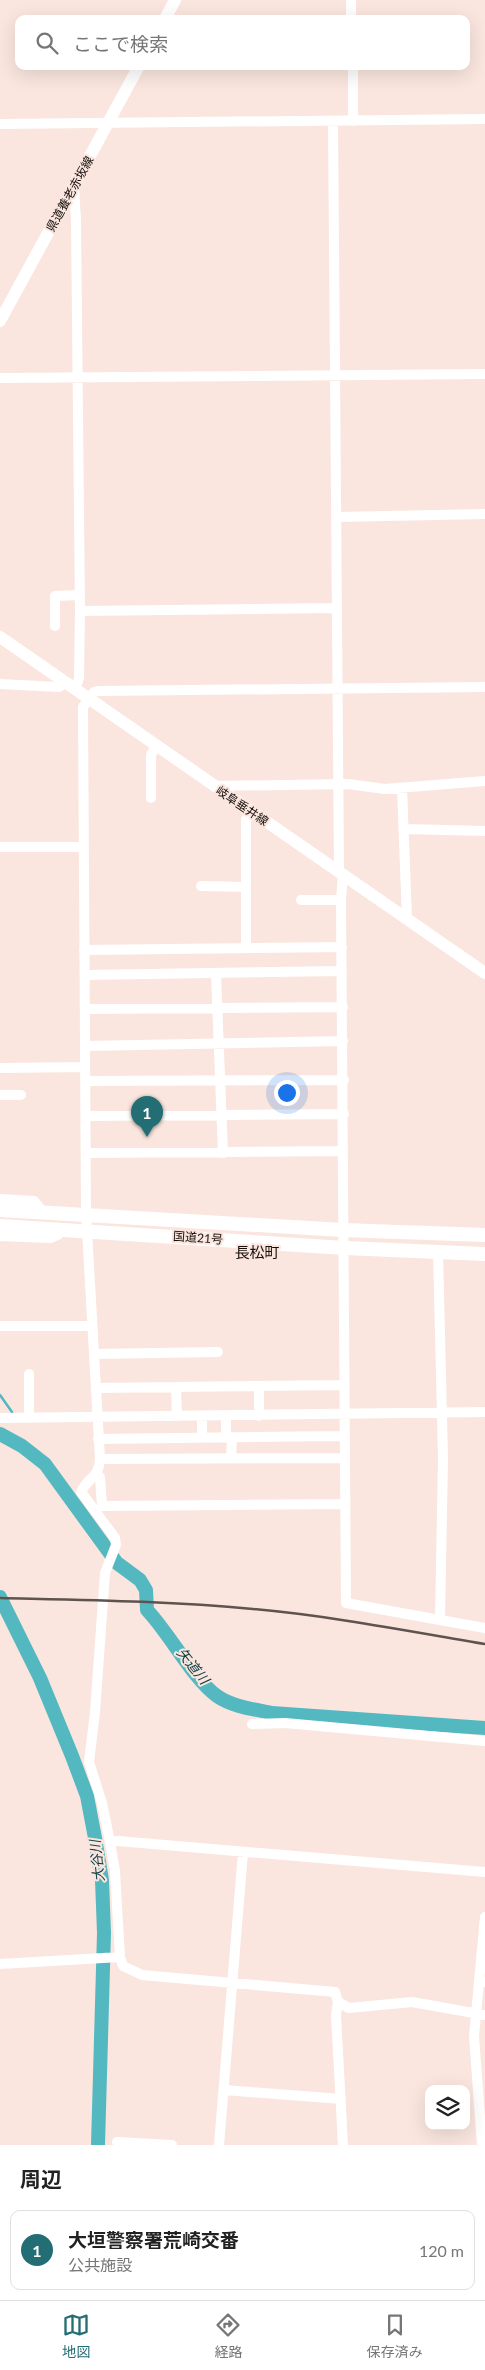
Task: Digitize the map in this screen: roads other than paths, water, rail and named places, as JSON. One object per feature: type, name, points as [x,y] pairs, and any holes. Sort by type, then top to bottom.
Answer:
[{"type":"highway","name":"国道21号","points":[[0,1210],[86,1213],[343,1230],[485,1235]]},
{"type":"highway","name":"国道21号","points":[[0,1226],[344,1248],[485,1254]]},
{"type":"main road","points":[[167,15],[176,0]]},
{"type":"main road","name":"県道養老赤坂線","points":[[0,321],[137,70]]},
{"type":"main road","name":"岐阜垂井線","points":[[0,636],[485,973]]},
{"type":"street","points":[[351,0],[352,15]]},
{"type":"street","points":[[353,70],[353,121]]},
{"type":"street","points":[[0,124],[485,119]]},
{"type":"street","points":[[333,121],[337,784],[341,873],[344,1080],[344,1504],[346,1603],[485,1628]]},
{"type":"street","points":[[0,684],[59,687],[70,686],[79,678],[78,377],[74,187]]},
{"type":"street","points":[[0,378],[485,374]]},
{"type":"street","points":[[336,517],[485,514]]},
{"type":"street","points":[[55,626],[55,596],[80,595]]},
{"type":"street","points":[[80,611],[336,608]]},
{"type":"street","points":[[342,2145],[336,2015],[338,2002],[335,1992],[142,1975],[123,1966],[118,1957],[115,1872],[102,1803],[89,1762],[93,1737],[107,1565],[116,1545],[115,1538],[81,1492],[84,1485],[99,1469],[100,1459],[86,1230],[82,707],[94,692],[98,691],[485,687]]},
{"type":"street","points":[[152,798],[151,755],[156,746]]},
{"type":"street","points":[[214,786],[337,784],[385,789],[485,781]]},
{"type":"street","points":[[402,788],[407,919]]},
{"type":"street","points":[[246,948],[246,820],[251,812]]},
{"type":"street","points":[[405,829],[485,831]]},
{"type":"street","points":[[0,847],[83,847]]},
{"type":"street","points":[[201,886],[246,887]]},
{"type":"street","points":[[301,900],[341,900]]},
{"type":"street","points":[[84,950],[342,947]]},
{"type":"street","points":[[85,975],[342,971]]},
{"type":"street","points":[[216,974],[223,1153]]},
{"type":"street","points":[[85,1009],[342,1007]]},
{"type":"street","points":[[85,1046],[343,1041]]},
{"type":"street","points":[[0,1068],[85,1067]]},
{"type":"street","points":[[86,1081],[344,1080]]},
{"type":"street","points":[[0,1095],[21,1094]]},
{"type":"street","points":[[86,1116],[344,1114]]},
{"type":"street","points":[[86,1153],[343,1151]]},
{"type":"street","points":[[0,1198],[34,1201],[44,1212]]},
{"type":"street","points":[[0,1236],[51,1238],[58,1235],[60,1230]]},
{"type":"street","points":[[438,1252],[440,1412],[443,1458],[440,1620]]},
{"type":"street","points":[[0,1326],[92,1326]]},
{"type":"street","points":[[94,1354],[218,1352]]},
{"type":"street","points":[[29,1374],[29,1418]]},
{"type":"street","points":[[96,1388],[344,1385]]},
{"type":"street","points":[[258,1386],[259,1416]]},
{"type":"street","points":[[176,1387],[178,1416]]},
{"type":"street","points":[[1,1418],[485,1412]]},
{"type":"street","points":[[226,1416],[232,1458]]},
{"type":"street","points":[[202,1417],[202,1438]]},
{"type":"street","points":[[98,1439],[344,1436]]},
{"type":"street","points":[[100,1459],[344,1458]]},
{"type":"street","points":[[96,1474],[100,1477],[102,1506],[344,1504]]},
{"type":"street","points":[[252,1724],[285,1723],[485,1741]]},
{"type":"street","points":[[110,1842],[118,1841],[485,1872]]},
{"type":"street","points":[[219,2145],[243,1852]]},
{"type":"street","points":[[482,2145],[474,2036],[481,2014],[485,1917]]},
{"type":"street","points":[[0,1964],[118,1957]]},
{"type":"street","points":[[338,2002],[349,2008],[412,2002],[481,2014]]},
{"type":"street","points":[[224,2090],[341,2099]]},
{"type":"street","points":[[117,2142],[172,2145]]},
{"type":"waterway","points":[[0,1395],[12,1412]]},
{"type":"waterway","name":"矢道川","points":[[0,1434],[22,1446],[45,1464],[117,1563],[140,1580],[146,1590],[147,1610],[190,1668],[208,1688],[223,1700],[250,1709],[272,1713],[485,1728]]},
{"type":"waterway","name":"大谷川","points":[[0,1597],[40,1678],[72,1756],[87,1796],[95,1838],[102,1880],[104,1933],[98,2145]]},
{"type":"railway","points":[[0,1598],[95,1600],[253,1609],[340,1620],[485,1644]]},
{"type":"place","name":"大垣警察署荒崎交番","points":[[147,1137]]},
{"type":"district","name":"長松町","points":[[257,1253]]}]
